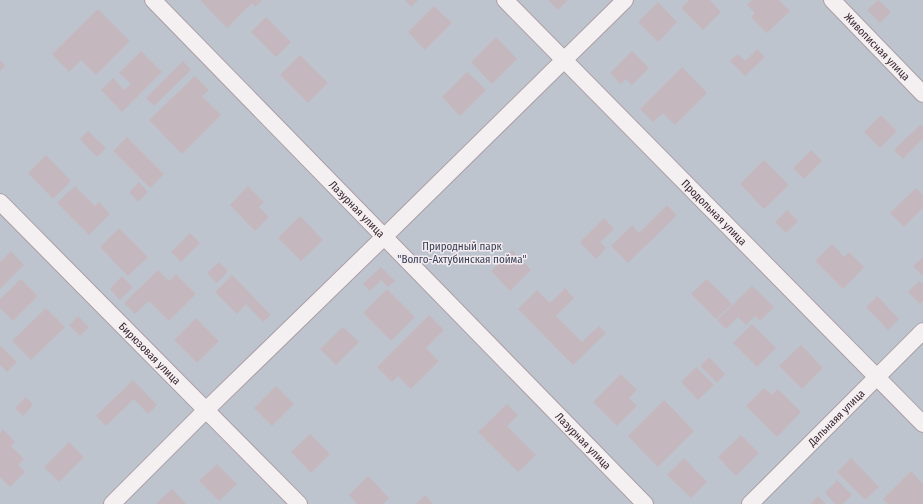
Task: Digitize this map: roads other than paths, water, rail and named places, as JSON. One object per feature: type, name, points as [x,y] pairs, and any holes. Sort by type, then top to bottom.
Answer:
[{"type":"street","name":"Лазурная улица","points":[[153,0],[645,504]]},
{"type":"street","name":"Продольная улица","points":[[505,0],[923,424]]},
{"type":"street","points":[[112,504],[625,0]]},
{"type":"street","name":"Живописная улица","points":[[832,0],[923,94]]},
{"type":"street","name":"Бирюзовая улица","points":[[0,202],[299,504]]},
{"type":"street","name":"Дальнаяя улица","points":[[750,504],[923,331]]},
{"type":"park label","name":"Природный парк \"Волго-Ахтубинская пойма\"","points":[[462,252]]}]
